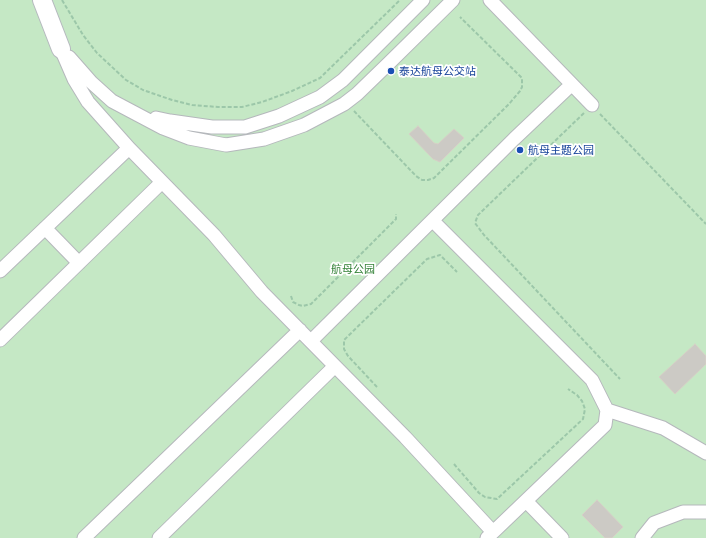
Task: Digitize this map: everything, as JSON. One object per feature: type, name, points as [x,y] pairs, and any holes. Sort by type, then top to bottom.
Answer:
[{"type":"main road","points":[[42,0],[61,49]]},
{"type":"street","points":[[135,113],[170,121],[212,126],[245,127],[279,116],[320,97],[343,80],[423,0]]},
{"type":"street","points":[[61,49],[91,82],[112,101],[163,128],[190,138],[226,145],[264,139],[304,125],[333,111],[357,94],[453,0]]},
{"type":"street","points":[[490,0],[592,106]]},
{"type":"street","points":[[61,49],[74,79],[88,102],[129,148],[214,235],[262,292],[406,437],[490,535],[605,425],[607,410],[592,380],[433,220]]},
{"type":"street","points":[[311,341],[571,85]]},
{"type":"street","points":[[0,271],[129,148]]},
{"type":"street","points":[[0,340],[162,182]]},
{"type":"street","points":[[45,228],[79,263]]},
{"type":"street","points":[[84,538],[300,330]]},
{"type":"street","points":[[159,538],[336,366]]},
{"type":"street","points":[[607,410],[663,428],[706,453]]},
{"type":"street","points":[[526,501],[562,538]]},
{"type":"street","points":[[642,538],[654,523],[683,512],[706,512]]},
{"type":"path","points":[[62,0],[83,35],[97,53],[126,80],[143,90],[192,105],[242,107],[262,102],[292,91],[320,78],[400,0]]},
{"type":"path","points":[[352,110],[416,176],[422,180],[434,178],[509,104],[522,87],[522,78],[460,17]]},
{"type":"path","points":[[620,379],[475,223],[478,215],[592,106],[706,224]]},
{"type":"path","points":[[291,296],[294,302],[299,305],[302,306],[311,304],[396,219],[396,214]]},
{"type":"path","points":[[377,387],[348,356],[344,349],[344,340],[427,259],[440,255],[458,272]]},
{"type":"path","points":[[454,464],[479,493],[485,497],[497,499],[583,419],[585,409],[582,401],[577,395],[568,389]]},
{"type":"green space","name":"航母公园","points":[[0,0],[706,0],[706,538],[0,538]]},
{"type":"building","points":[[418,126],[434,143],[438,144],[454,129],[464,138],[440,162],[433,159],[409,134]]},
{"type":"building","points":[[695,344],[706,356],[706,364],[675,394],[659,377]]},
{"type":"building","points":[[597,500],[623,527],[612,538],[605,538],[582,515]]},
{"type":"place","name":"泰达航母公交站","points":[[391,71]]},
{"type":"place","name":"航母主题公园","points":[[520,150]]}]
